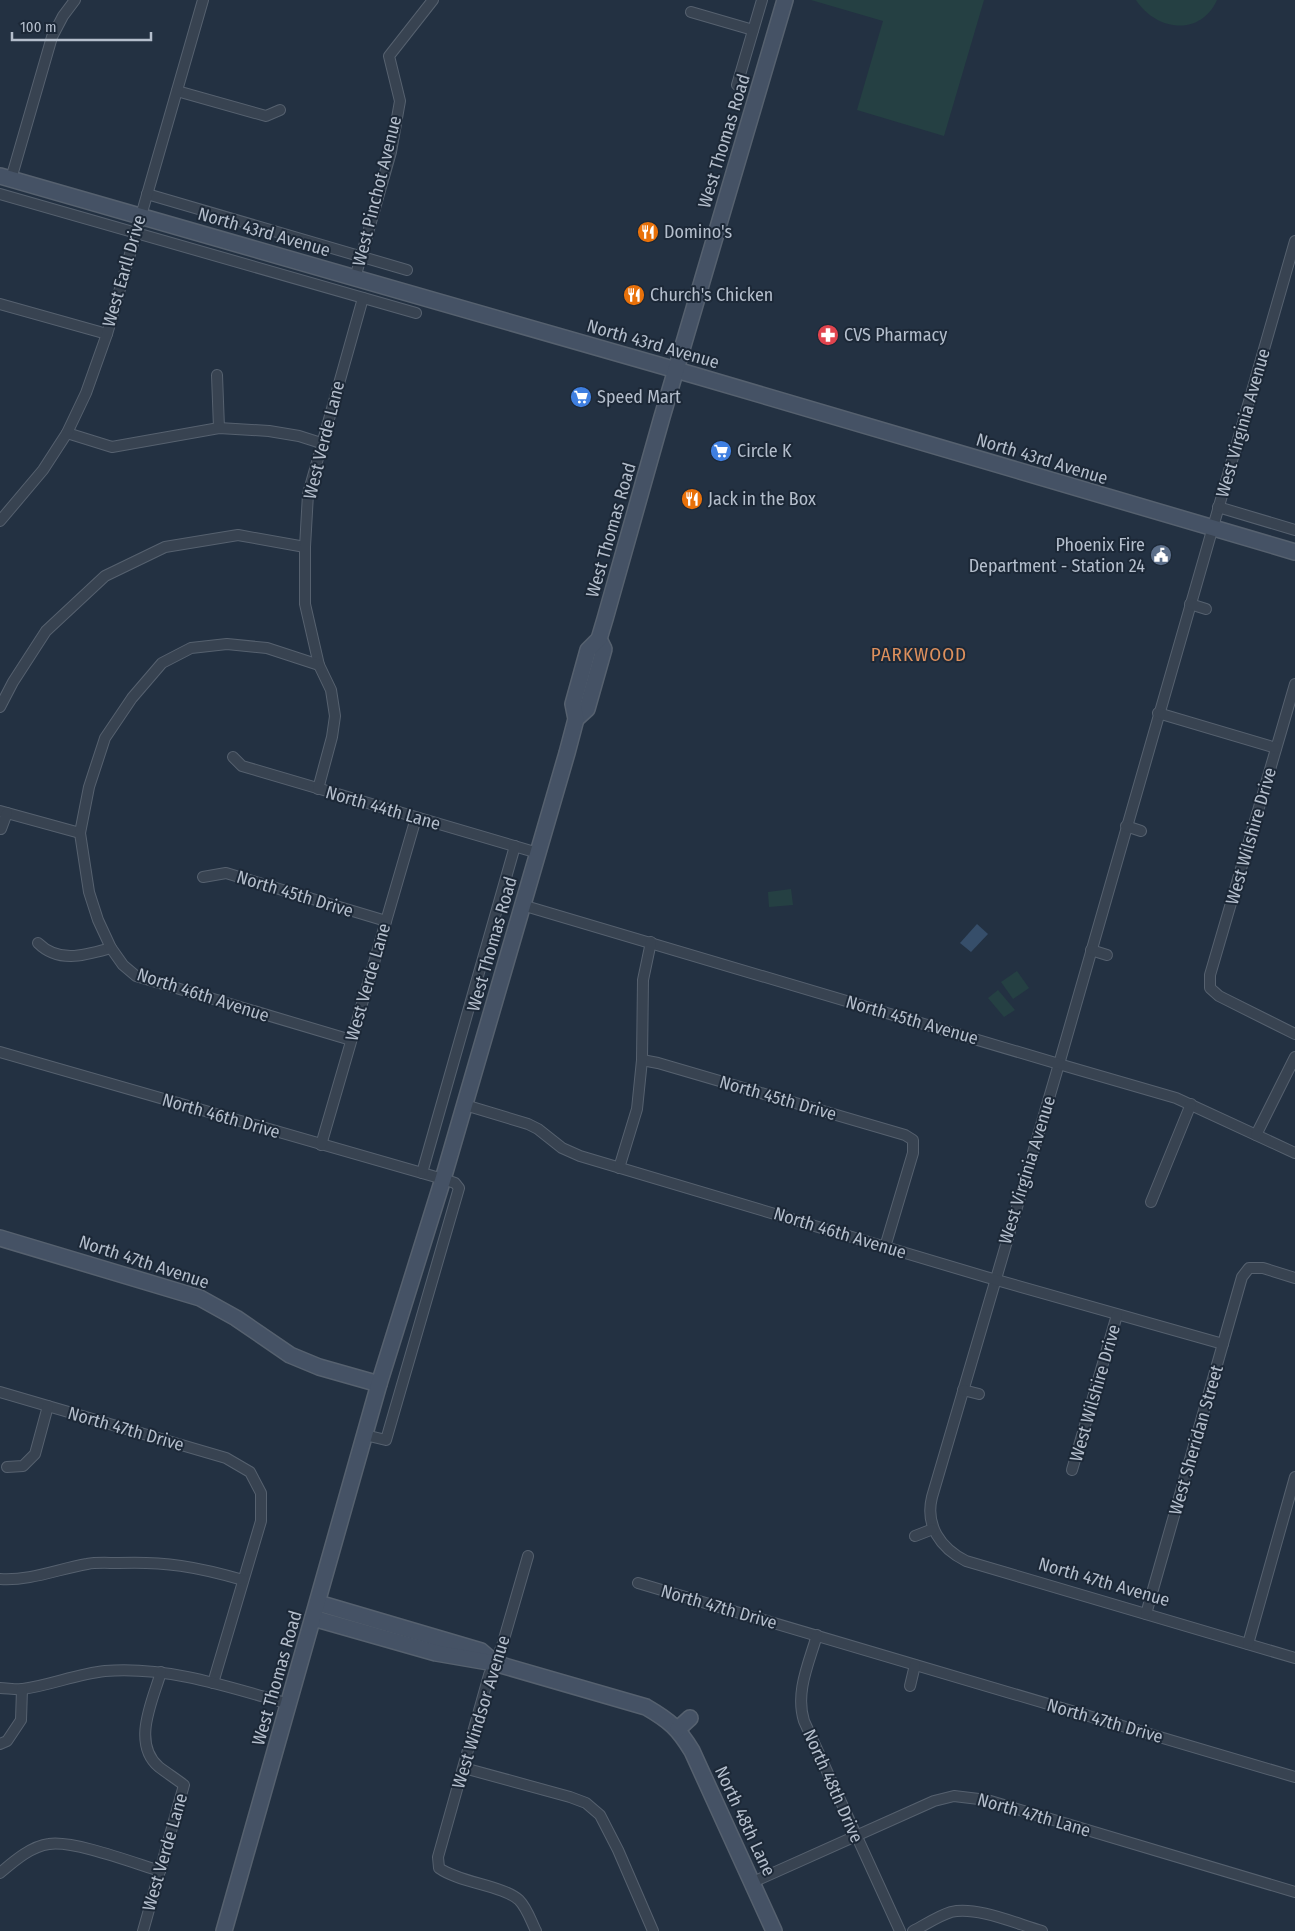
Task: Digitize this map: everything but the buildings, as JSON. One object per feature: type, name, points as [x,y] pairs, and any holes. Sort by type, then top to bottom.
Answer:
[{"type":"main road","name":"West Thomas Road","points":[[224,1931],[379,1384],[443,1179],[538,853],[576,719],[573,704],[588,650],[599,639],[785,0]]},
{"type":"main road","name":"North 43rd Avenue","points":[[6,178],[676,370],[1295,552]]},
{"type":"main road","name":"North 47th Avenue","points":[[0,1238],[200,1298],[236,1318],[290,1356],[319,1367],[379,1384]]},
{"type":"main road","name":"North 48th Lane","points":[[318,1603],[481,1651],[494,1662]]},
{"type":"main road","name":"North 48th Lane","points":[[313,1618],[436,1653],[494,1662],[646,1707],[664,1717],[678,1729],[692,1751],[774,1931]]},
{"type":"main road","points":[[678,1729],[690,1718]]},
{"type":"street","points":[[6,178],[52,37],[63,16],[75,0]]},
{"type":"street","name":"West Earll Drive","points":[[0,521],[43,470],[67,433],[86,393],[106,334],[203,0]]},
{"type":"street","name":"West Pinchot Avenue","points":[[355,278],[391,152],[400,100],[389,56],[433,0]]},
{"type":"street","name":"West Thomas Road","points":[[737,85],[762,0]]},
{"type":"street","points":[[691,12],[753,30]]},
{"type":"street","points":[[177,91],[266,116],[280,110]]},
{"type":"street","name":"North 43rd Avenue","points":[[0,194],[416,313]]},
{"type":"street","name":"North 43rd Avenue","points":[[147,194],[407,270]]},
{"type":"street","name":"West Virginia Avenue","points":[[933,1529],[930,1506],[1059,1064],[1158,713],[1294,252],[1295,241]]},
{"type":"street","name":"West Verde Lane","points":[[318,789],[332,737],[335,716],[331,690],[319,665],[305,604],[305,547],[308,494],[363,298]]},
{"type":"street","points":[[0,304],[106,334]]},
{"type":"street","points":[[217,375],[219,428]]},
{"type":"street","points":[[67,433],[112,447],[219,428],[269,431],[299,436],[321,443]]},
{"type":"street","points":[[1218,507],[1295,530]]},
{"type":"street","points":[[0,707],[13,682],[46,631],[105,576],[166,546],[238,535],[305,547]]},
{"type":"street","points":[[1190,604],[1206,609]]},
{"type":"street","name":"North 46th Avenue","points":[[319,665],[267,648],[227,644],[191,648],[162,663],[132,698],[105,738],[88,787],[80,833],[89,892],[98,920],[111,948],[123,965],[136,976],[351,1040]]},
{"type":"street","name":"West Wilshire Drive","points":[[1295,684],[1210,975],[1210,988],[1219,996],[1295,1034]]},
{"type":"street","points":[[1158,713],[1276,748]]},
{"type":"street","name":"North 44th Lane","points":[[233,757],[242,766],[538,853]]},
{"type":"street","points":[[1,829],[4,812],[80,833]]},
{"type":"street","name":"West Verde Lane","points":[[321,1145],[416,818]]},
{"type":"street","points":[[1126,826],[1141,831]]},
{"type":"street","name":"West Thomas Road","points":[[422,1173],[515,846]]},
{"type":"street","name":"North 45th Drive","points":[[203,877],[226,873],[386,921]]},
{"type":"street","name":"North 45th Avenue","points":[[522,905],[1158,1092],[1190,1104],[1295,1153]]},
{"type":"street","points":[[620,1168],[637,1109],[642,1060],[643,980],[651,942]]},
{"type":"street","points":[[38,944],[46,952],[67,957],[85,955],[111,948]]},
{"type":"street","points":[[1091,950],[1107,955]]},
{"type":"street","name":"North 46th Drive","points":[[0,1052],[443,1179]]},
{"type":"street","points":[[1256,1135],[1295,1057]]},
{"type":"street","name":"North 45th Drive","points":[[642,1060],[658,1063],[905,1135],[913,1140],[913,1153],[885,1247]]},
{"type":"street","points":[[1151,1202],[1190,1104]]},
{"type":"street","name":"North 46th Avenue","points":[[465,1105],[528,1124],[538,1129],[562,1148],[580,1156],[885,1247],[1223,1344]]},
{"type":"street","points":[[365,1435],[386,1440],[458,1188],[455,1183],[443,1179]]},
{"type":"street","name":"West Sheridan Street","points":[[1146,1614],[1242,1277],[1249,1268],[1262,1268],[1295,1278]]},
{"type":"street","name":"West Wilshire Drive","points":[[1072,1470],[1117,1314]]},
{"type":"street","points":[[963,1390],[980,1394]]},
{"type":"street","name":"North 47th Drive","points":[[0,1392],[226,1458],[250,1472],[261,1493],[261,1522],[243,1580]]},
{"type":"street","points":[[7,1467],[23,1466],[35,1454],[48,1406]]},
{"type":"street","points":[[1248,1644],[1295,1477]]},
{"type":"street","points":[[915,1536],[933,1529]]},
{"type":"street","name":"North 47th Avenue","points":[[933,1529],[950,1552],[966,1561],[1295,1658]]},
{"type":"street","name":"West Windsor Avenue","points":[[528,1556],[502,1646],[489,1675],[438,1857],[439,1868],[449,1875],[503,1892],[518,1899],[525,1908],[536,1931]]},
{"type":"street","points":[[0,1579],[13,1580],[34,1577],[89,1564],[146,1562],[193,1566],[243,1580],[213,1683]]},
{"type":"street","name":"North 47th Drive","points":[[638,1583],[1295,1777]]},
{"type":"street","name":"North 48th Drive","points":[[817,1635],[800,1694],[800,1708],[855,1835],[900,1931]]},
{"type":"street","points":[[910,1686],[915,1665]]},
{"type":"street","points":[[0,1688],[22,1689],[80,1674],[135,1670],[161,1672],[213,1683],[289,1704]]},
{"type":"street","name":"West Verde Lane","points":[[143,1931],[184,1785],[158,1766],[146,1749],[146,1727],[161,1672]]},
{"type":"street","points":[[0,1744],[7,1741],[21,1720],[22,1689]]},
{"type":"street","points":[[464,1768],[570,1797],[586,1803],[600,1815],[618,1850],[653,1931]]},
{"type":"street","name":"North 47th Lane","points":[[753,1882],[934,1801],[954,1796],[976,1797],[1295,1889]]},
{"type":"street","points":[[0,1873],[30,1851],[49,1844],[70,1844],[160,1871]]},
{"type":"street","points":[[913,1931],[951,1912],[964,1911],[989,1915],[1042,1931]]},
{"type":"green space","points":[[811,0],[984,0],[944,136],[857,110],[883,21]]},
{"type":"green space","points":[[1136,0],[1217,0],[1209,12],[1200,20],[1178,26],[1155,18]]},
{"type":"green space","points":[[791,889],[793,905],[769,907],[768,892]]},
{"type":"green space","points":[[1017,971],[1029,988],[1013,999],[1001,982]]},
{"type":"green space","points":[[998,990],[1015,1010],[1004,1017],[988,998]]},
{"type":"water","points":[[977,924],[988,934],[971,952],[960,943]]},
{"type":"place","name":"Domino's","points":[[648,232]]},
{"type":"place","name":"Church's Chicken","points":[[634,295]]},
{"type":"place","name":"CVS Pharmacy","points":[[828,335]]},
{"type":"place","name":"Speed Mart","points":[[581,397]]},
{"type":"place","name":"Circle K","points":[[721,451]]},
{"type":"place","name":"Jack in the Box","points":[[692,499]]},
{"type":"place","name":"Phoenix Fire Department - Station 24","points":[[1161,555]]},
{"type":"district","name":"PARKWOOD","points":[[919,654]]}]
